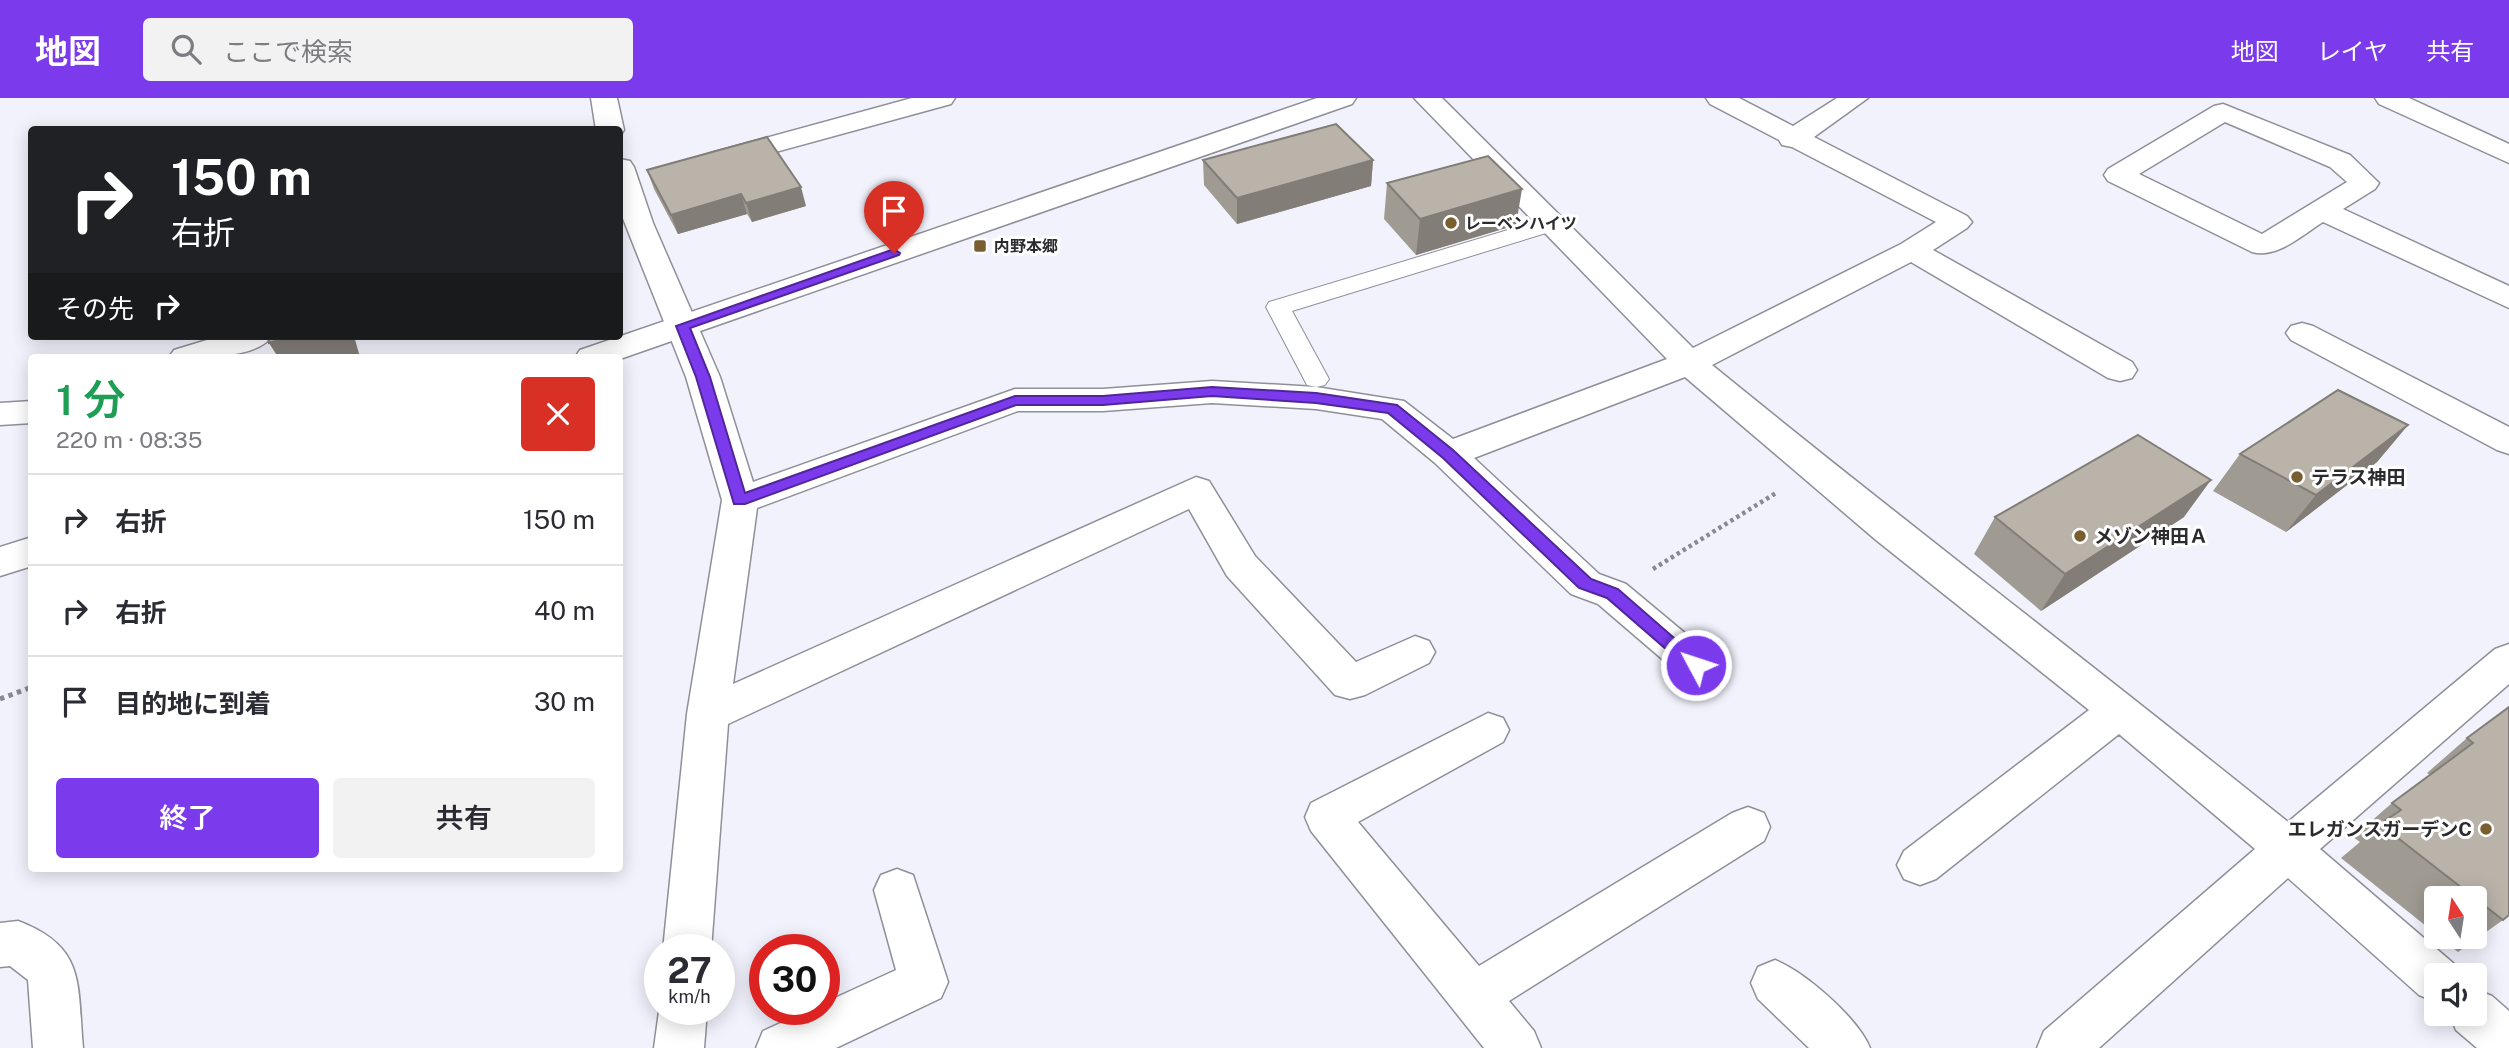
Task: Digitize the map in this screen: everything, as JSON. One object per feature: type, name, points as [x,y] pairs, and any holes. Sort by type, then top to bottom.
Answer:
[{"type":"street","points":[[604,98],[609,126]]},
{"type":"street","points":[[691,167],[942,98]]},
{"type":"street","points":[[601,354],[1343,98]]},
{"type":"street","points":[[1427,98],[1689,363],[1816,469],[2119,710],[2288,849],[2424,968]]},
{"type":"street","points":[[1448,454],[1689,363],[1912,250],[1957,222],[1792,139],[1719,98]]},
{"type":"street","points":[[1792,139],[1855,98]]},
{"type":"street","points":[[2388,98],[2509,155]]},
{"type":"street","points":[[2223,112],[2340,161],[2365,183],[2323,211],[2263,246],[2118,176],[2223,112]]},
{"type":"street","points":[[631,177],[629,225],[683,326],[703,377],[740,500],[708,714],[688,934]]},
{"type":"street","points":[[2323,211],[2509,298]]},
{"type":"street","points":[[1912,250],[2120,370]]},
{"type":"street","points":[[2330,313],[2293,339],[2509,442]]},
{"type":"street","points":[[196,354],[243,340]]},
{"type":"street","points":[[740,500],[1015,400],[1103,400],[1212,392],[1316,398],[1392,409],[1448,454],[1585,583],[1612,594],[1696,665]]},
{"type":"street","points":[[0,414],[28,412]]},
{"type":"street","points":[[708,714],[1196,489],[1241,566],[1350,683],[1415,652]]},
{"type":"street","points":[[0,562],[28,552]]},
{"type":"street","points":[[2062,1048],[2288,849],[2509,660]]},
{"type":"street","points":[[1920,865],[2119,710]]},
{"type":"street","points":[[1488,730],[1327,817],[1516,1048]]},
{"type":"street","points":[[1474,996],[1748,828]]},
{"type":"street","points":[[781,1048],[924,982],[897,890]]},
{"type":"street","points":[[0,945],[18,943],[51,969],[57,1028]]},
{"type":"street","points":[[1774,983],[1844,1048]]},
{"type":"street","points":[[2487,1024],[2509,1043]]},
{"type":"street","points":[[679,1048],[681,1025]]},
{"type":"lane","points":[[1316,379],[1278,307],[1551,224]]},
{"type":"path","points":[[1612,594],[1816,469]]},
{"type":"path","points":[[0,699],[28,688]]},
{"type":"building","points":[[1336,124],[1373,160],[1237,198],[1203,160]]},
{"type":"building","points":[[767,137],[801,187],[746,203],[741,194],[671,215],[647,170]]},
{"type":"building","points":[[1488,156],[1522,189],[1420,219],[1387,183]]},
{"type":"building","points":[[2338,390],[2408,425],[2316,495],[2240,454]]},
{"type":"building","points":[[2138,435],[2211,480],[2065,574],[1995,517]]},
{"type":"building","points":[[2509,707],[2509,915],[2503,920],[2487,908],[2487,886],[2459,886],[2380,824],[2401,810],[2392,803],[2473,743],[2467,738]]},
{"type":"place","name":"レーベンハイツ","points":[[1451,223]]},
{"type":"place","name":"内野本郷","points":[[980,246]]},
{"type":"place","name":"テラス神田","points":[[2297,477]]},
{"type":"place","name":"メゾン神田Ａ","points":[[2080,536]]},
{"type":"place","name":"エレガンスガーデンC","points":[[2486,829]]},
{"type":"route","points":[[894,253],[683,326],[703,377],[740,500],[1015,400],[1103,400],[1212,392],[1316,398],[1392,409],[1448,454],[1585,583],[1612,594],[1696,665]]}]
